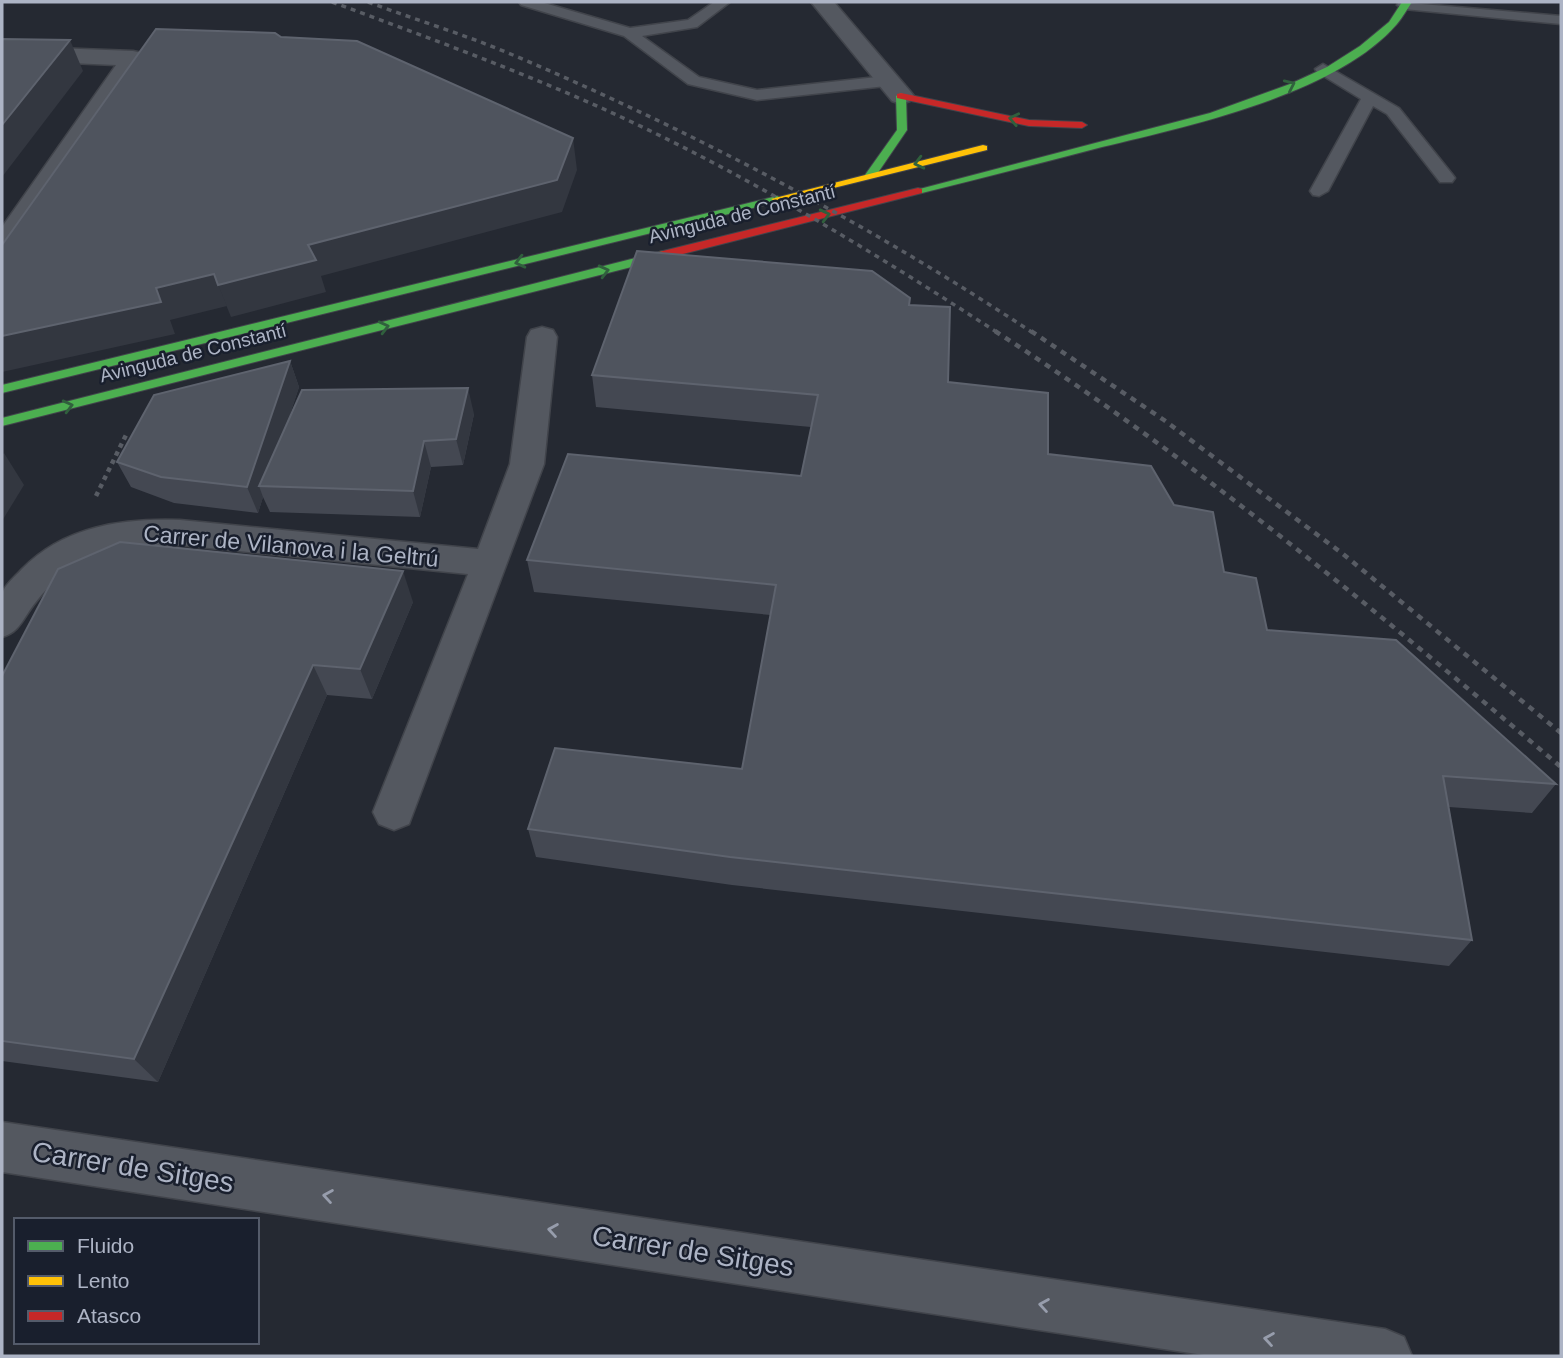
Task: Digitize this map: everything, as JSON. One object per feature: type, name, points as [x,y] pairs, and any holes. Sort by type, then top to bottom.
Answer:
[{"type":"main road","name":"Avinguda de Constantí","points":[[2,422],[1187,123],[1256,101],[1355,52],[1405,3]]},
{"type":"main road","points":[[894,89],[933,123]]},
{"type":"main road","points":[[894,89],[1030,123],[1088,123],[1029,138]]},
{"type":"main road","points":[[871,175],[902,130],[894,89]]},
{"type":"main road","points":[[502,297],[587,260],[973,157],[1183,110],[1256,101]]},
{"type":"main road","points":[[954,141],[973,157]]},
{"type":"main road","points":[[2,389],[871,175],[973,157],[1002,144]]},
{"type":"main road","points":[[2,405],[172,363],[349,336]]},
{"type":"street","points":[[822,2],[894,89]]},
{"type":"street","points":[[2,53],[133,58],[2,247]]},
{"type":"street","points":[[394,812],[527,464],[542,337]]},
{"type":"street","name":"Carrer de Vilanova i la Geltrú","points":[[2,623],[28,584],[44,568],[67,553],[91,542],[141,533],[192,535],[490,563]]},
{"type":"street","name":"Carrer de Sitges","points":[[2,1147],[1385,1356]]},
{"type":"lane","points":[[526,2],[629,33],[694,81],[757,95],[894,89]]},
{"type":"lane","points":[[629,33],[692,24],[723,2]]},
{"type":"lane","points":[[1405,3],[1561,20]]},
{"type":"lane","points":[[1323,69],[1393,111],[1446,178]]},
{"type":"lane","points":[[1320,191],[1370,97]]},
{"type":"path","points":[[67,553],[132,424]]},
{"type":"building","points":[[156,29],[275,33],[281,37],[357,41],[573,138],[557,180],[308,245],[316,260],[218,285],[214,274],[156,288],[161,302],[2,336],[2,245]]},
{"type":"building","points":[[2,39],[70,40],[2,125]]},
{"type":"building","points":[[637,251],[872,271],[910,298],[909,305],[950,307],[948,382],[1048,393],[1048,454],[1151,466],[1174,505],[1213,512],[1224,572],[1256,578],[1267,630],[1396,640],[1556,784],[1443,776],[1472,940],[730,857],[528,829],[555,748],[742,769],[776,585],[527,560],[568,454],[801,476],[818,395],[592,375]]},
{"type":"building","points":[[290,361],[247,487],[161,477],[117,462],[154,395]]},
{"type":"building","points":[[468,388],[456,439],[424,441],[413,491],[259,486],[302,390]]},
{"type":"building","points":[[120,542],[403,571],[360,669],[313,665],[134,1059],[2,1041],[2,676],[58,569]]},
{"type":"railway","points":[[332,2],[523,75],[683,147],[820,222],[998,333]]},
{"type":"railway","points":[[368,2],[513,55],[714,148],[908,254],[1033,333]]},
{"type":"railway","points":[[1031,331],[1164,420],[1343,554],[1561,733]]},
{"type":"railway","points":[[998,333],[1143,432],[1214,485],[1424,652],[1561,767]]},
{"type":"traffic: fast","points":[[918,191],[1214,115],[1293,87],[1364,48],[1392,24],[1407,2]]},
{"type":"traffic: fast","points":[[871,175],[902,130],[901,96]]},
{"type":"traffic: fast","points":[[2,389],[777,199]]},
{"type":"traffic: fast","points":[[2,422],[663,255]]},
{"type":"traffic: slow","points":[[777,199],[983,148]]},
{"type":"traffic: jam","points":[[901,96],[1029,123],[1082,125]]},
{"type":"traffic: jam","points":[[663,255],[918,191]]}]
